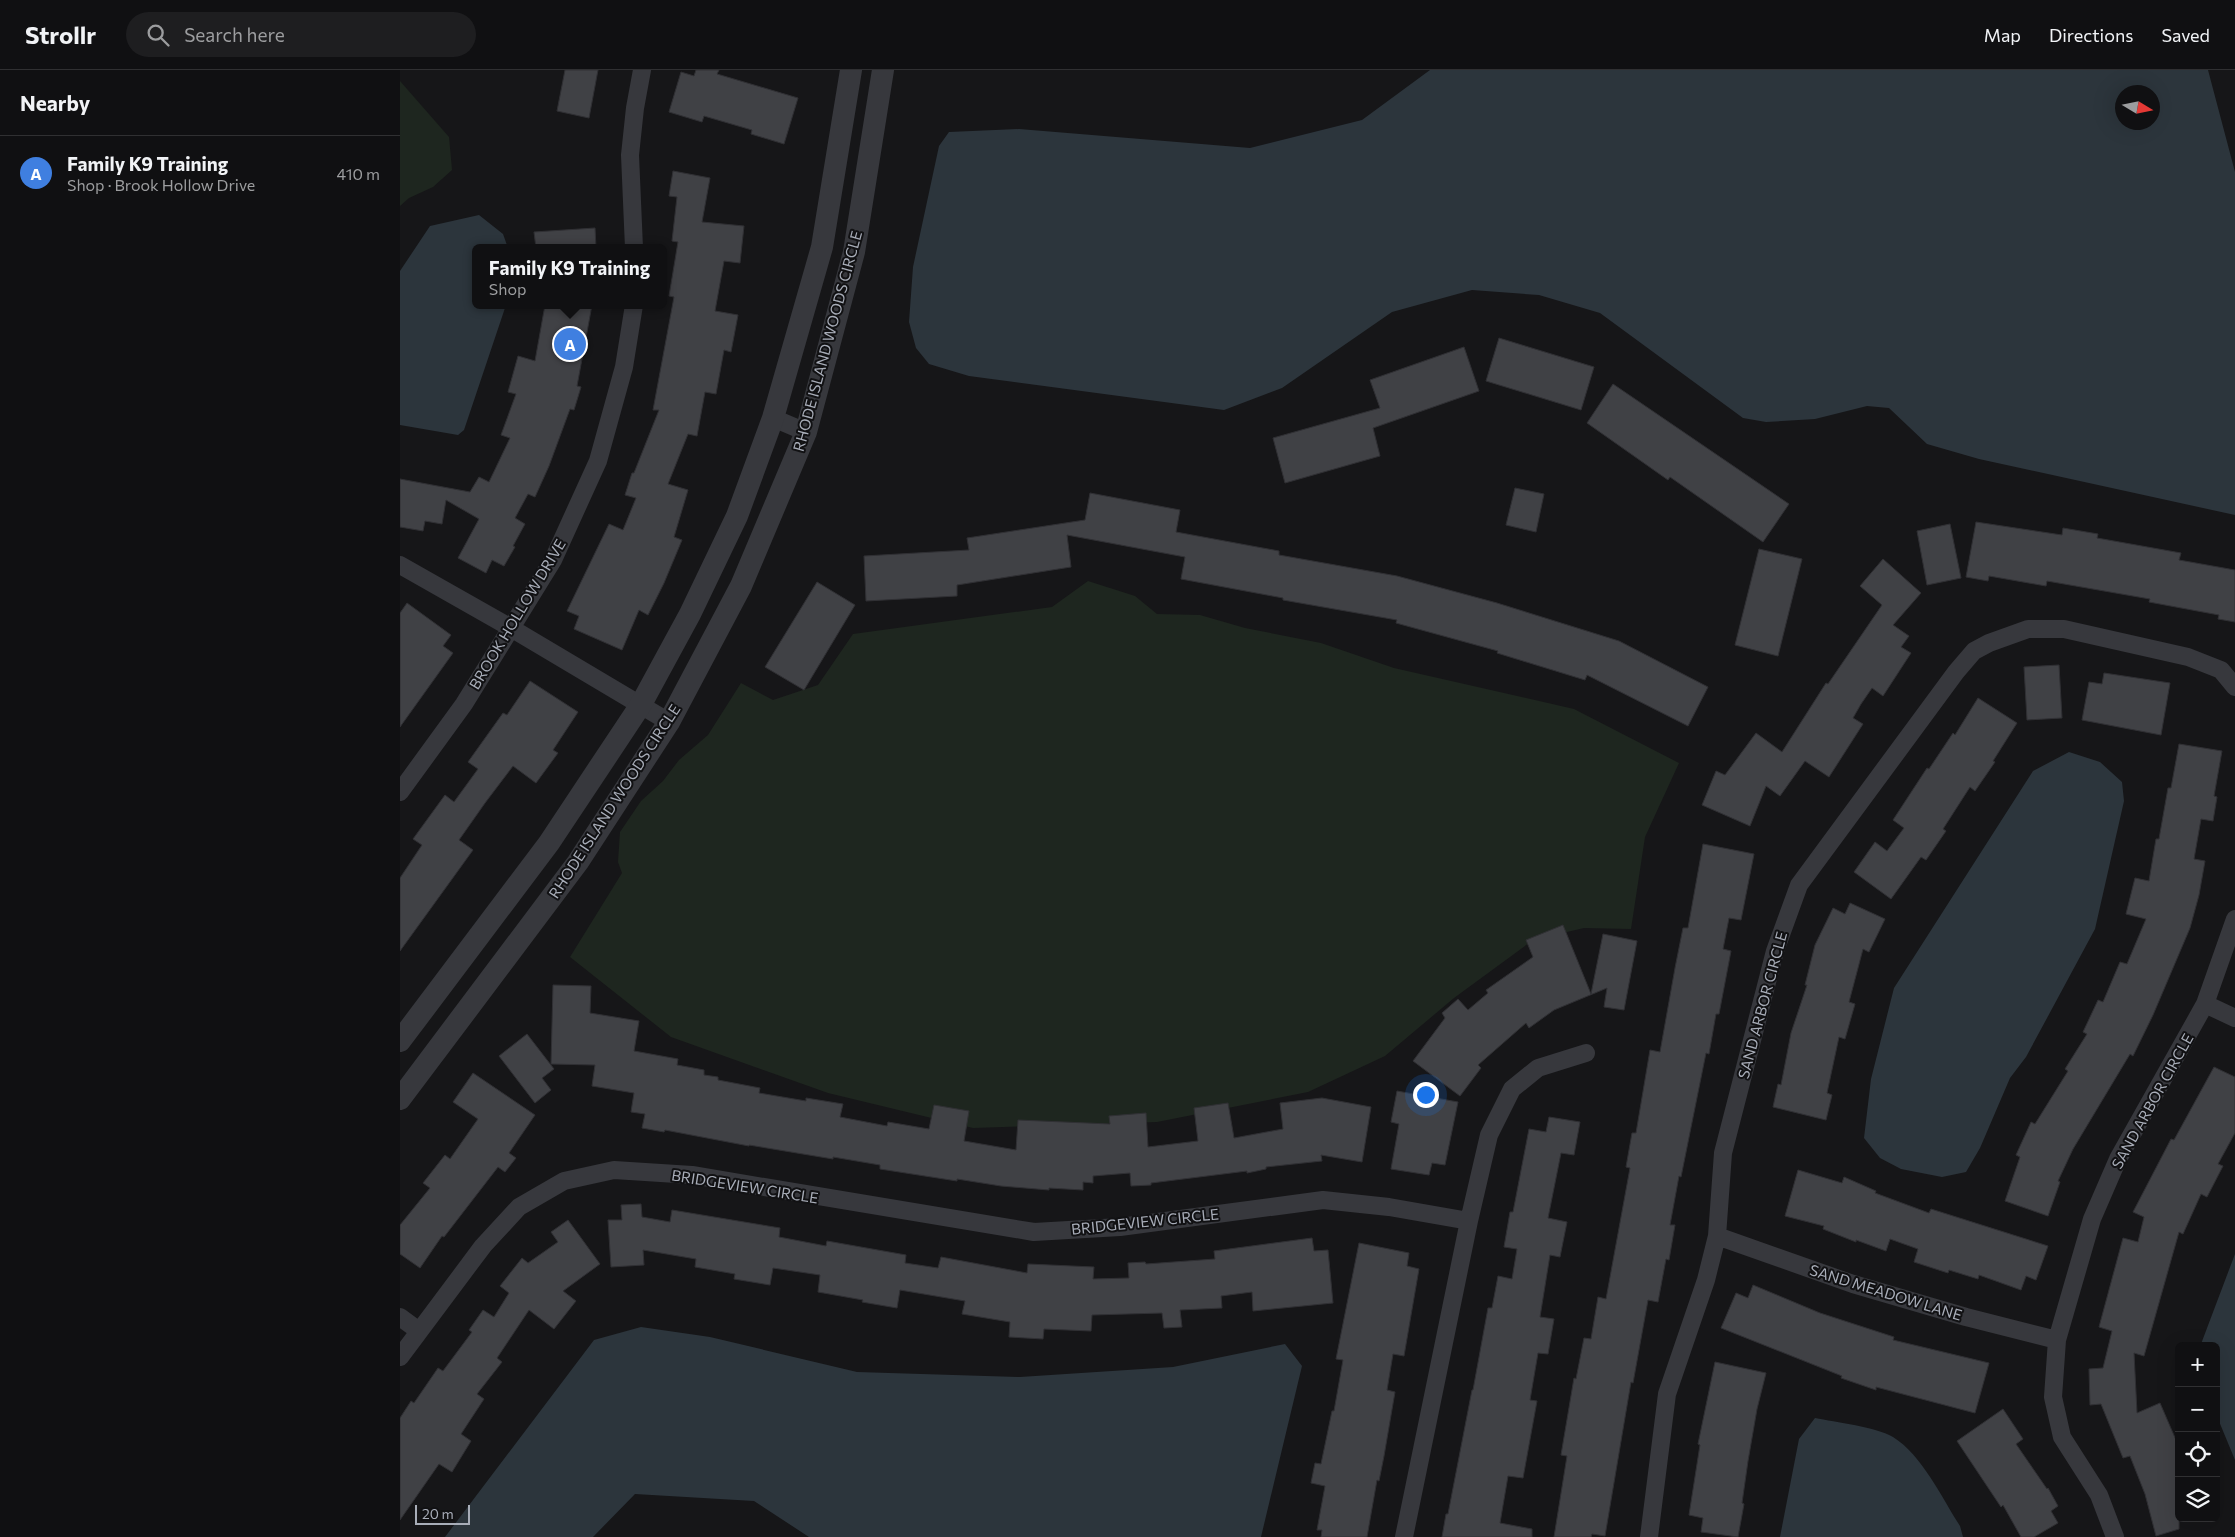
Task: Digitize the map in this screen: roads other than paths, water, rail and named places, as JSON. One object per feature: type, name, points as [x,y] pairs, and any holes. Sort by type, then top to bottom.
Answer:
[{"type":"street","points":[[634,244],[630,155],[635,108],[642,70]]},
{"type":"street","name":"RHODE ISLAND WOODS CIRCLE","points":[[400,1041],[549,843],[640,706],[690,614],[737,516],[773,418],[822,248],[851,70]]},
{"type":"street","name":"RHODE ISLAND WOODS CIRCLE","points":[[400,1099],[578,862],[669,722],[741,586],[806,432],[854,252],[883,70]]},
{"type":"street","name":"BROOK HOLLOW DRIVE","points":[[400,792],[451,723],[553,560],[598,461],[624,368],[633,309]]},
{"type":"street","points":[[773,418],[806,432]]},
{"type":"street","points":[[400,565],[511,628],[669,722]]},
{"type":"street","name":"SAND ARBOR CIRCLE","points":[[1649,1537],[1667,1394],[1706,1280],[1717,1236],[1723,1153],[1775,950],[1799,886],[1974,651],[1989,642],[2028,629],[2064,629],[2188,657],[2221,670],[2235,687]]},
{"type":"street","name":"SAND ARBOR CIRCLE","points":[[2115,1537],[2099,1496],[2062,1437],[2053,1397],[2057,1340],[2092,1219],[2118,1159],[2205,1004],[2235,919]]},
{"type":"street","points":[[2205,1004],[2235,1018]]},
{"type":"street","points":[[1404,1537],[1469,1221],[1489,1135],[1512,1089],[1538,1068],[1586,1053]]},
{"type":"street","name":"BRIDGEVIEW CIRCLE","points":[[400,1357],[483,1246],[519,1207],[564,1181],[614,1170],[692,1175],[1034,1232],[1120,1227],[1324,1200],[1389,1207],[1469,1221]]},
{"type":"street","name":"SAND MEADOW LANE","points":[[1717,1236],[1853,1284],[1966,1317],[2057,1340]]},
{"type":"street","points":[[400,1317],[419,1331]]},
{"type":"place","name":"Family K9 Training","points":[[570,344]]}]
